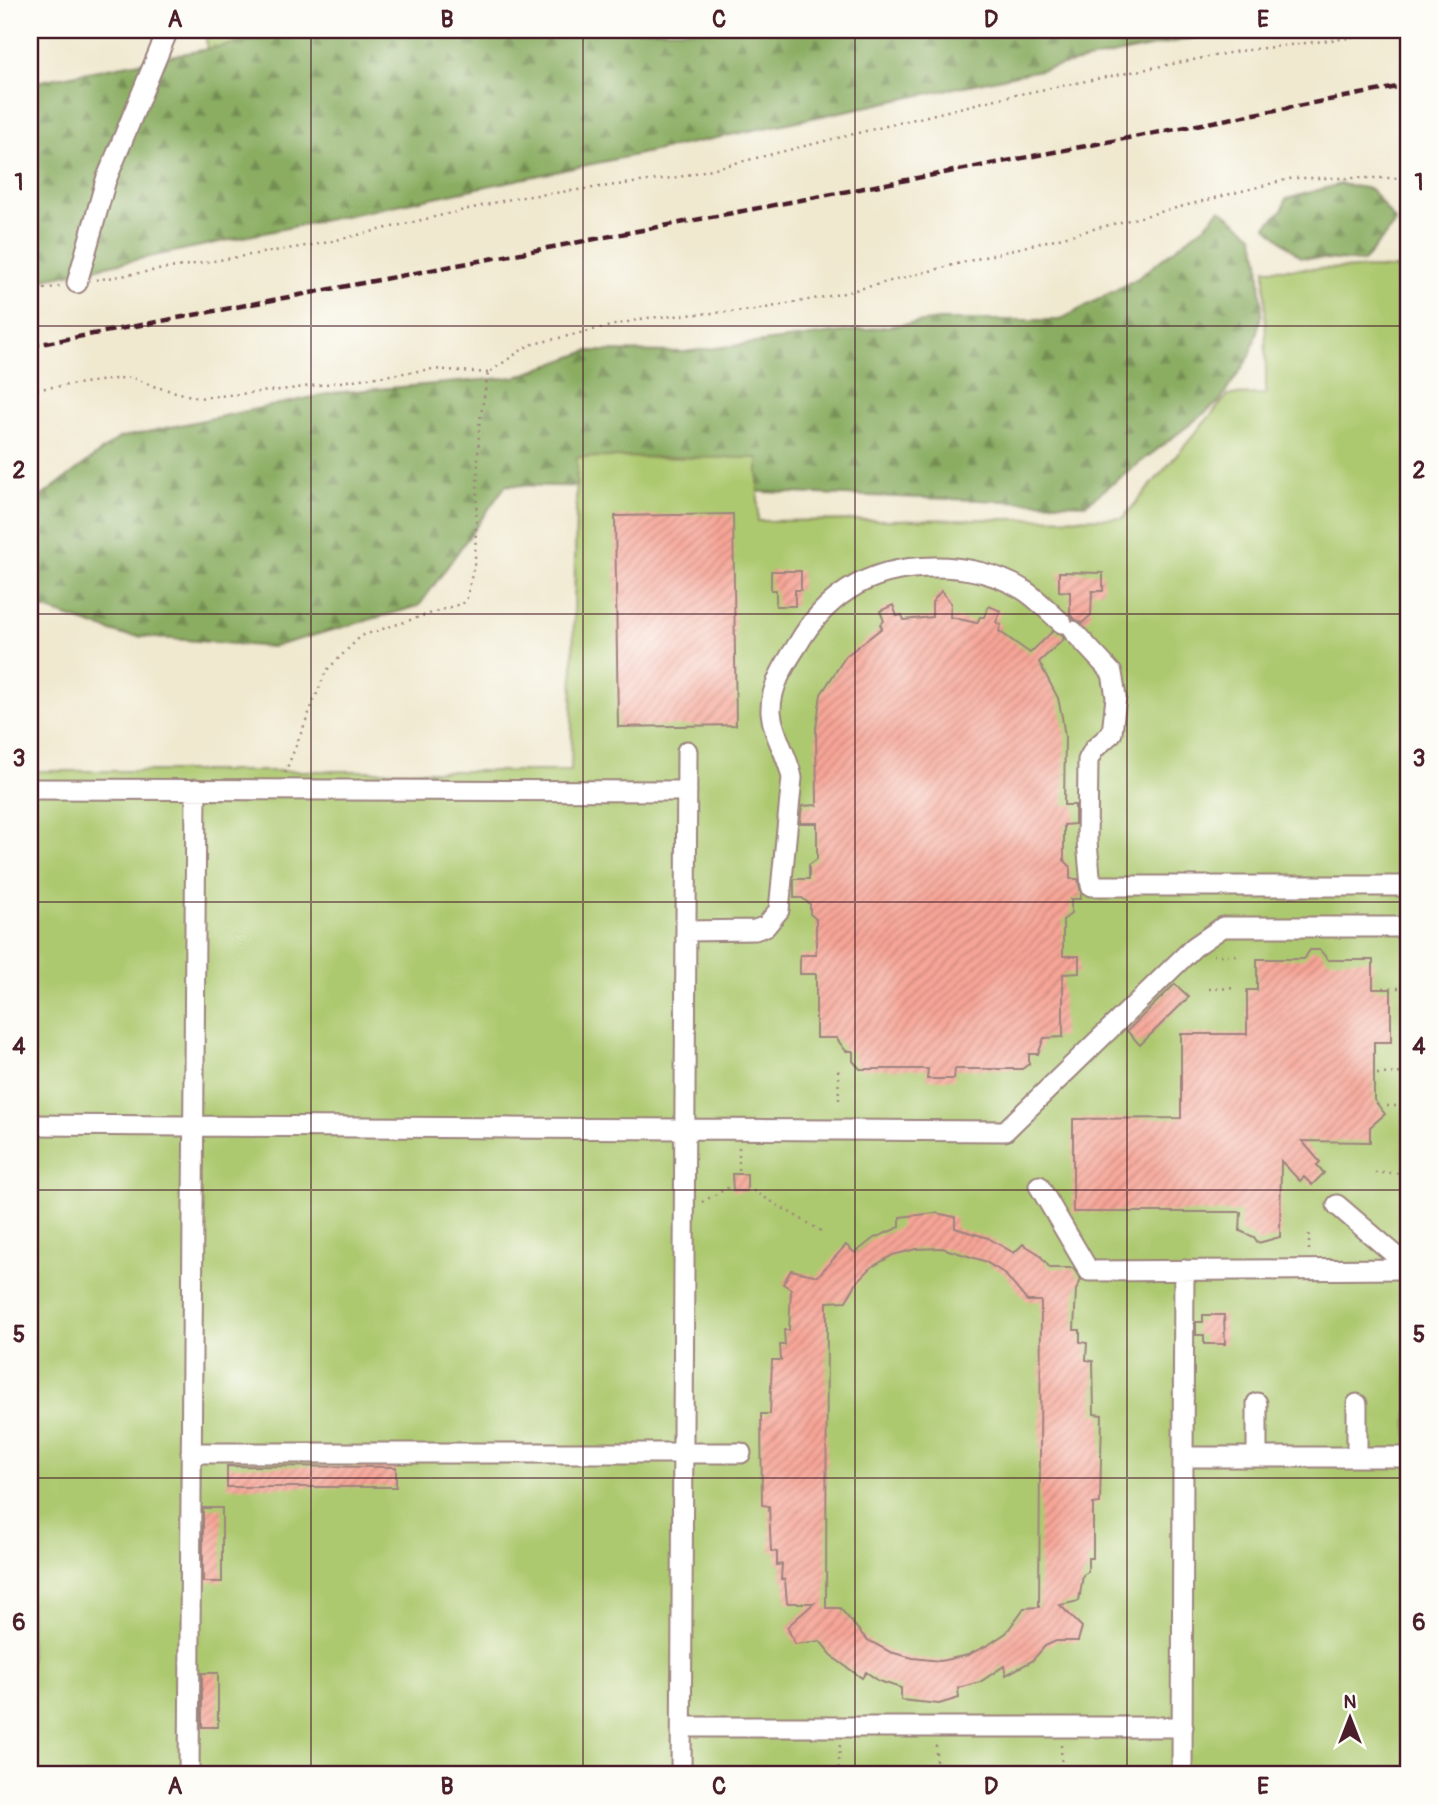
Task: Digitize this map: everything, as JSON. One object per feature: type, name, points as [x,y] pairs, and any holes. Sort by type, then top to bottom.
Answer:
[{"type":"street","points":[[76,284],[106,180],[168,30]]},
{"type":"street","points":[[686,931],[755,930],[766,926],[779,910],[781,865],[792,778],[790,766],[776,734],[771,711],[779,673],[810,623],[849,589],[884,574],[928,566],[980,572],[1021,589],[1067,627],[1112,673],[1116,697],[1112,733],[1094,749],[1088,760],[1087,842],[1091,886],[1408,886]]},
{"type":"street","points":[[681,1775],[687,751]]},
{"type":"street","points":[[30,789],[687,790]]},
{"type":"street","points":[[189,1775],[196,789]]},
{"type":"street","points":[[30,1125],[1005,1131],[1194,947],[1223,928],[1408,927]]},
{"type":"street","points":[[1039,1186],[1089,1271],[1408,1268]]},
{"type":"street","points":[[1337,1205],[1408,1268]]},
{"type":"street","points":[[1182,1775],[1184,1270]]},
{"type":"street","points":[[1257,1403],[1257,1457]]},
{"type":"street","points":[[1357,1404],[1357,1457]]},
{"type":"street","points":[[191,1453],[741,1453]]},
{"type":"street","points":[[1183,1457],[1408,1457]]},
{"type":"street","points":[[681,1727],[1182,1727]]},
{"type":"path","points":[[30,290],[324,243],[515,198],[679,177],[1000,98],[1239,51],[1408,31]]},
{"type":"path","points":[[30,390],[130,377],[199,398],[290,389],[433,369],[488,373],[529,345],[645,318],[755,310],[840,294],[1293,178],[1408,178]]},
{"type":"path","points":[[279,789],[326,671],[361,636],[466,601],[475,560],[479,426],[488,373]]},
{"type":"path","points":[[1209,955],[1236,955]]},
{"type":"path","points":[[1209,989],[1236,988]]},
{"type":"path","points":[[1383,988],[1408,988]]},
{"type":"path","points":[[838,1070],[839,1100]]},
{"type":"path","points":[[1377,1073],[1408,1073]]},
{"type":"path","points":[[1387,1106],[1408,1106]]},
{"type":"path","points":[[739,1130],[739,1174]]},
{"type":"path","points":[[1374,1173],[1408,1173]]},
{"type":"path","points":[[684,1212],[733,1185]]},
{"type":"path","points":[[747,1187],[823,1232]]},
{"type":"path","points":[[1309,1234],[1309,1259]]},
{"type":"path","points":[[838,1775],[840,1726]]},
{"type":"path","points":[[936,1727],[936,1775]]},
{"type":"path","points":[[1060,1727],[1062,1775]]},
{"type":"green space","points":[[205,30],[306,30],[207,50]]},
{"type":"green space","points":[[306,30],[1231,30],[30,282],[30,83]]},
{"type":"green space","points":[[1340,184],[1371,189],[1396,222],[1363,262],[1300,257],[1266,226],[1283,209],[1286,199]]},
{"type":"green space","points":[[1220,209],[1253,235],[1259,260],[1262,314],[1250,356],[1219,402],[1086,504],[506,485],[419,606],[272,647],[123,635],[30,604],[30,553],[38,499],[119,438],[332,393],[516,377],[588,351],[684,352],[939,320],[1060,320],[1138,278],[1208,223]]},
{"type":"green space","points":[[1408,268],[1408,1775],[30,1775],[30,771],[571,771],[577,457],[758,458],[758,521],[1123,518],[1228,395],[1266,394],[1265,269]]},
{"type":"building","points":[[733,514],[736,725],[618,727],[615,516]]},
{"type":"building","points":[[771,571],[801,571],[801,590],[795,590],[795,606],[776,606],[776,590],[771,590]]},
{"type":"building","points":[[1059,572],[1103,573],[1103,591],[1092,591],[1091,615],[1082,623],[1070,614],[1070,592],[1059,591]]},
{"type":"building","points":[[941,591],[951,603],[950,617],[977,623],[980,617],[984,617],[989,606],[1001,611],[996,622],[1001,625],[999,631],[1030,653],[1053,631],[1064,639],[1039,662],[1058,698],[1062,717],[1065,737],[1064,805],[1075,805],[1075,824],[1064,825],[1064,860],[1070,866],[1070,879],[1078,879],[1081,899],[1071,899],[1071,914],[1063,920],[1063,956],[1079,956],[1079,973],[1063,974],[1063,1037],[1044,1038],[1038,1054],[1029,1054],[1029,1064],[1022,1069],[955,1069],[954,1079],[927,1079],[928,1069],[860,1069],[853,1061],[853,1051],[846,1051],[836,1038],[816,1038],[816,974],[800,974],[800,955],[816,955],[816,919],[810,914],[810,904],[802,898],[794,898],[794,879],[809,879],[809,865],[817,859],[817,823],[800,823],[802,806],[817,805],[816,728],[821,694],[846,656],[882,628],[880,624],[884,621],[880,611],[893,605],[897,616],[902,615],[904,620],[932,617],[932,602]]},
{"type":"building","points":[[1310,950],[1320,950],[1328,960],[1373,960],[1373,989],[1391,989],[1391,1042],[1374,1042],[1374,1100],[1385,1114],[1370,1127],[1370,1142],[1302,1141],[1320,1162],[1317,1165],[1324,1173],[1312,1185],[1304,1177],[1300,1181],[1281,1161],[1280,1237],[1258,1243],[1254,1237],[1240,1231],[1241,1212],[1073,1212],[1073,1119],[1181,1118],[1181,1034],[1247,1034],[1247,990],[1257,990],[1257,959],[1304,959]]},
{"type":"building","points":[[1175,984],[1189,997],[1140,1045],[1127,1031]]},
{"type":"building","points":[[732,1174],[747,1174],[747,1191],[733,1191]]},
{"type":"building","points":[[936,1213],[955,1217],[955,1228],[988,1238],[1014,1253],[1023,1244],[1039,1254],[1050,1268],[1073,1268],[1081,1280],[1076,1290],[1074,1330],[1080,1330],[1080,1342],[1087,1343],[1086,1360],[1093,1361],[1094,1414],[1102,1415],[1100,1503],[1093,1504],[1093,1558],[1088,1558],[1088,1572],[1083,1575],[1079,1601],[1060,1605],[1082,1627],[1078,1641],[1056,1641],[1045,1646],[1032,1661],[1006,1675],[1004,1666],[980,1682],[958,1688],[959,1698],[939,1704],[901,1700],[901,1688],[879,1681],[866,1672],[862,1678],[834,1658],[820,1641],[795,1644],[787,1627],[814,1603],[787,1603],[785,1580],[781,1579],[782,1564],[777,1565],[777,1552],[771,1551],[769,1506],[762,1505],[761,1414],[770,1414],[772,1360],[781,1360],[780,1345],[785,1345],[784,1330],[789,1330],[791,1289],[783,1284],[791,1270],[818,1276],[846,1245],[855,1253],[874,1238],[900,1227],[900,1217]],"holes":[[[942,1248],[984,1261],[1004,1273],[1027,1301],[1041,1301],[1039,1607],[1024,1608],[1006,1633],[968,1655],[940,1661],[913,1658],[890,1652],[866,1639],[840,1608],[826,1608],[827,1302],[846,1301],[858,1281],[872,1267],[893,1255],[916,1249]]]},
{"type":"building","points":[[1203,1315],[1224,1315],[1225,1344],[1204,1344],[1204,1335],[1196,1335],[1196,1322],[1203,1322]]},
{"type":"building","points":[[227,1466],[396,1467],[396,1487],[227,1487]]},
{"type":"building","points":[[203,1508],[222,1508],[222,1582],[203,1582]]},
{"type":"building","points":[[202,1673],[218,1673],[218,1727],[202,1727]]},
{"type":"railway","points":[[30,346],[1408,85]]}]
